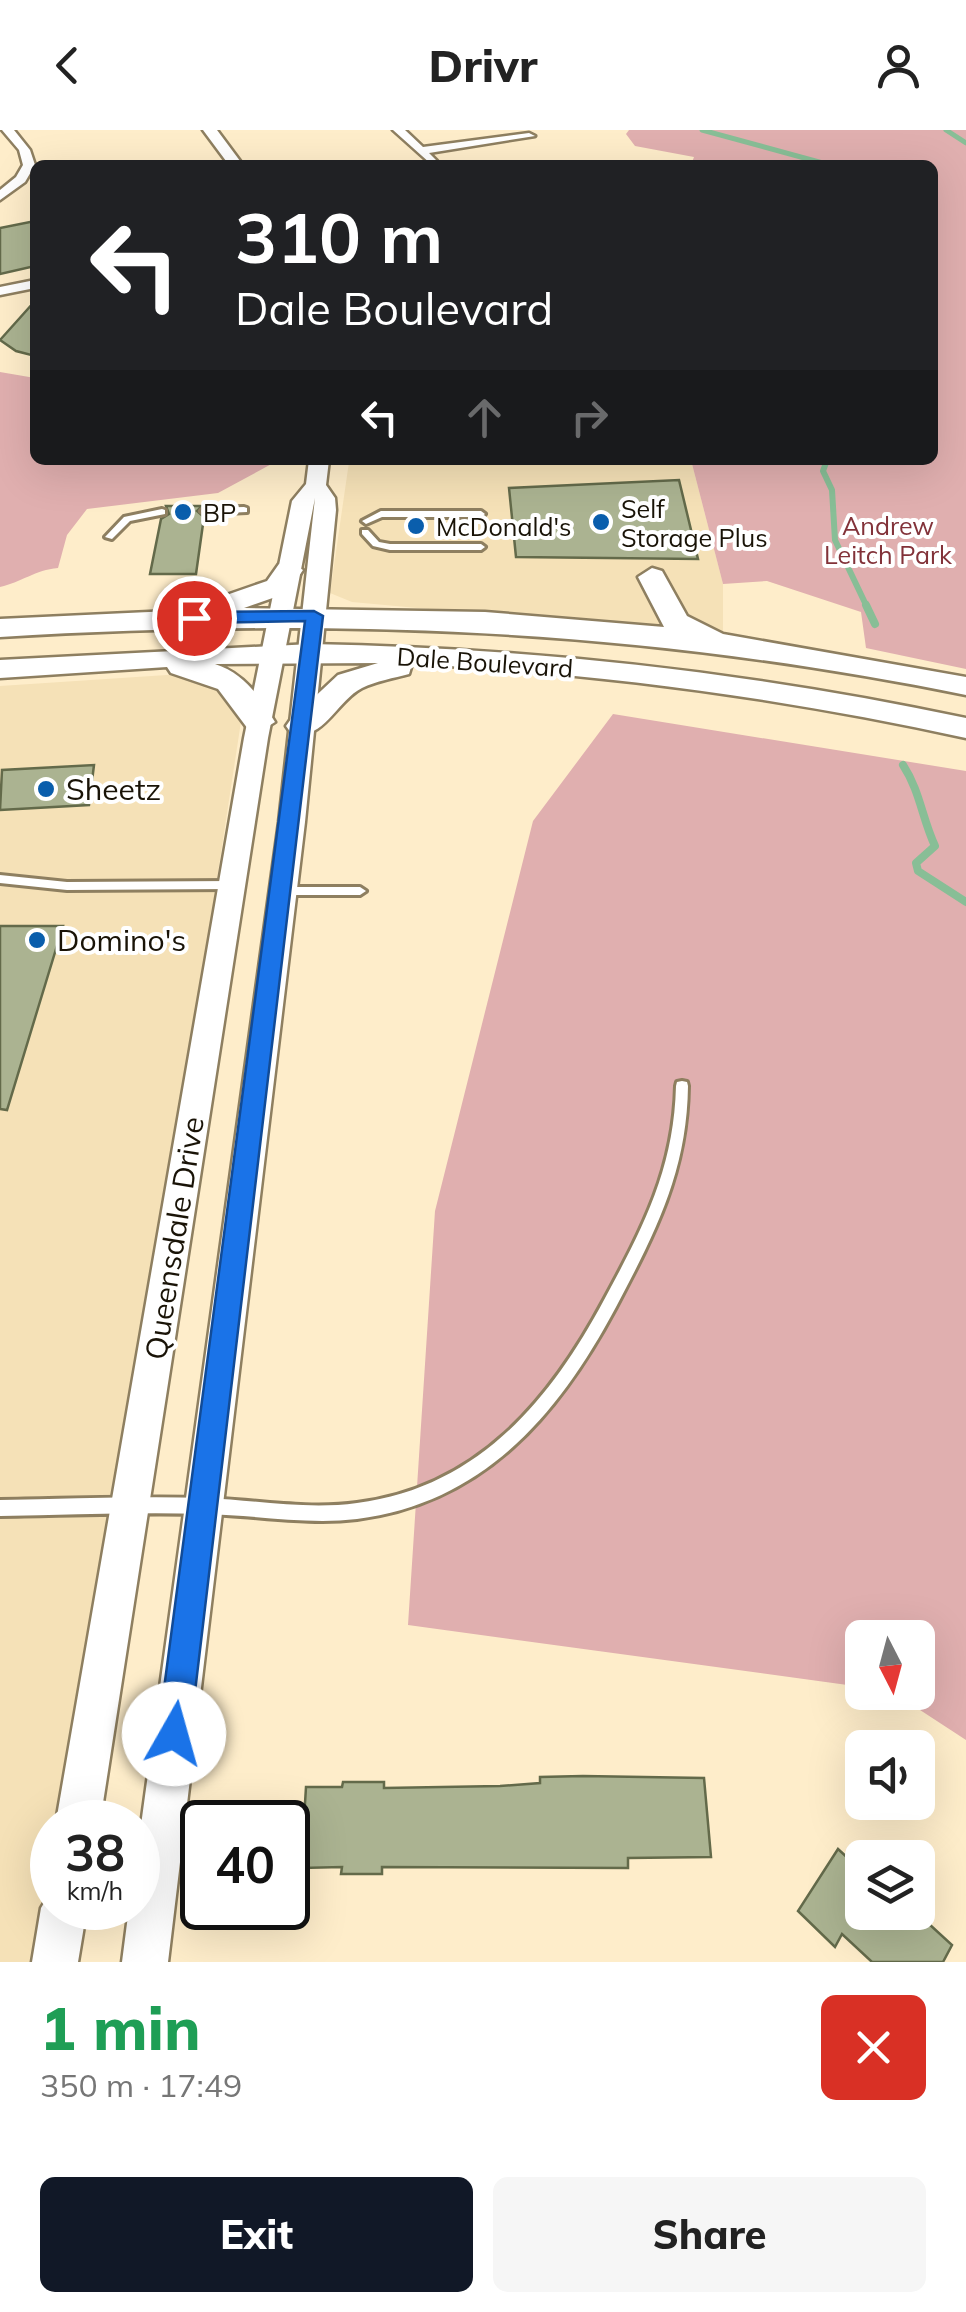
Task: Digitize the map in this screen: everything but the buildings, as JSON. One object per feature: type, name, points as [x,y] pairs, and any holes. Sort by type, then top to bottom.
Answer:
[{"type":"main road","points":[[162,618],[255,597],[277,587],[290,570]]},
{"type":"main road","points":[[652,576],[675,622],[737,646]]},
{"type":"main road","name":"Dale Boulevard","points":[[0,628],[162,618],[280,616],[530,624],[737,646],[966,686]]},
{"type":"main road","name":"Dale Boulevard","points":[[0,668],[310,653],[459,658],[712,682],[966,728]]},
{"type":"main road","points":[[302,726],[334,693],[358,678],[390,668],[459,658]]},
{"type":"main road","points":[[144,660],[223,676],[236,685],[259,722]]},
{"type":"street","points":[[0,196],[22,179],[30,164],[28,152],[8,130]]},
{"type":"street","points":[[210,130],[232,160]]},
{"type":"street","points":[[400,130],[429,160]]},
{"type":"street","points":[[420,150],[528,136]]},
{"type":"street","points":[[0,291],[30,285]]},
{"type":"street","points":[[316,485],[319,465]]},
{"type":"street","name":"Queensdale Drive","points":[[82,1800],[259,722],[302,502],[316,485],[326,502],[283,892],[145,1962]]},
{"type":"street","points":[[56,1962],[61,1930]]},
{"type":"lane","points":[[205,511],[244,510]]},
{"type":"lane","points":[[109,537],[127,519],[162,512]]},
{"type":"lane","points":[[481,514],[381,514],[365,527],[376,544],[390,547],[481,548]]},
{"type":"lane","points":[[0,879],[67,886],[232,884]]},
{"type":"lane","points":[[283,892],[360,891]]},
{"type":"lane","points":[[0,1508],[202,1506],[354,1512],[402,1504],[446,1487],[487,1464],[519,1436],[565,1380],[602,1322],[672,1180],[680,1145],[682,1086]]},
{"type":"shaded area","points":[[349,465],[692,465],[723,584],[723,636],[352,602],[330,593]]},
{"type":"shaded area","points":[[197,673],[244,702],[76,1800],[30,1800],[30,1930],[56,1930],[51,1962],[0,1962],[0,686]]},
{"type":"green space","name":"Andrew Leitch Park","points":[[629,130],[966,130],[966,669],[866,648],[861,612],[767,581],[723,584],[692,465],[938,465],[938,160],[693,160],[694,157],[635,146],[626,134]]},
{"type":"green space","points":[[0,372],[30,377],[30,465],[270,465],[218,493],[87,509],[67,535],[58,568],[0,587]]},
{"type":"green space","points":[[613,714],[966,771],[966,1740],[920,1710],[935,1710],[935,1620],[845,1620],[845,1685],[408,1625],[435,1211],[533,821]]},
{"type":"waterway","points":[[702,130],[812,160]]},
{"type":"waterway","points":[[946,130],[966,143]]},
{"type":"waterway","points":[[825,465],[823,471],[832,490],[835,540],[867,607]]},
{"type":"waterway","points":[[866,605],[875,624]]},
{"type":"waterway","points":[[903,765],[935,846],[916,863],[918,871],[966,902]]},
{"type":"place","name":"BP","points":[[183,512]]},
{"type":"place","name":"Self Storage Plus","points":[[601,522]]},
{"type":"place","name":"McDonald's","points":[[416,526]]},
{"type":"place","name":"Sheetz","points":[[46,789]]},
{"type":"place","name":"Domino's","points":[[37,940]]},
{"type":"route","points":[[174,1734],[292,822],[314,616],[194,618]]}]
